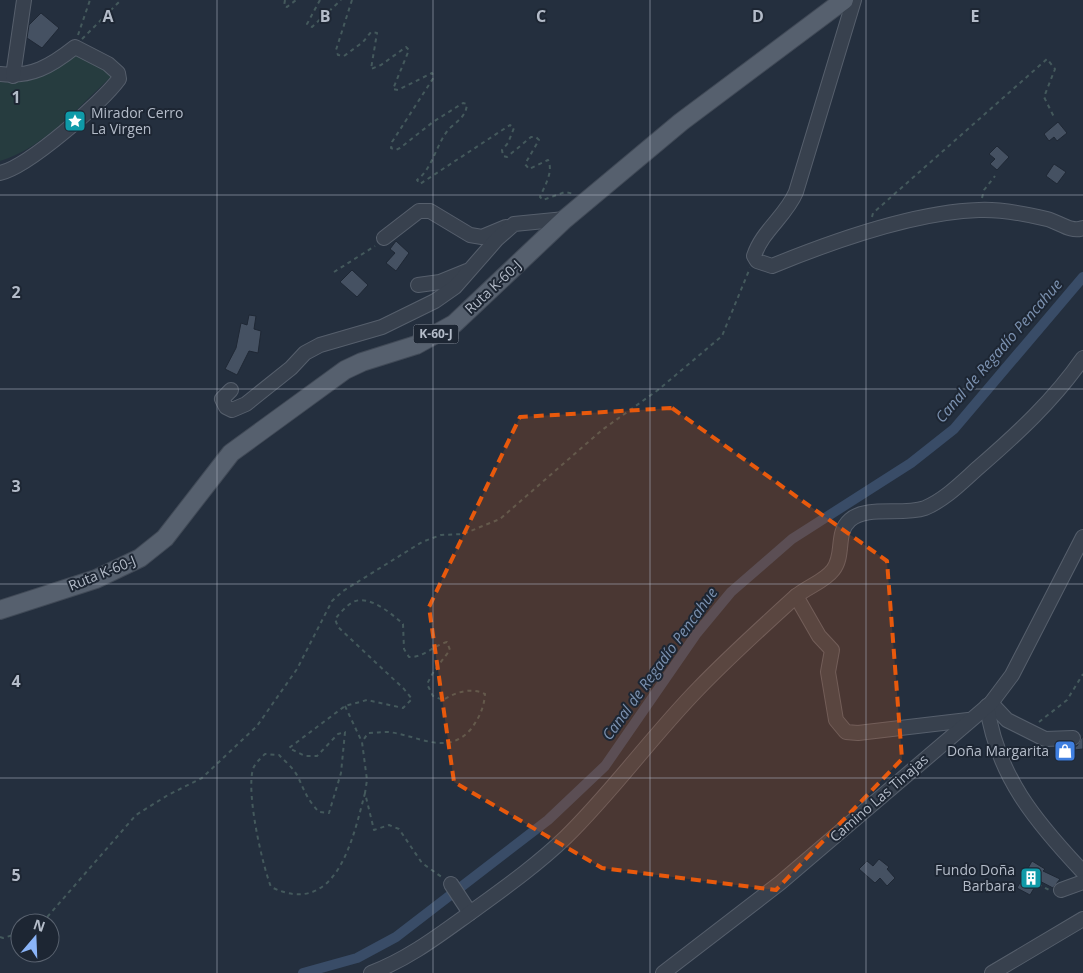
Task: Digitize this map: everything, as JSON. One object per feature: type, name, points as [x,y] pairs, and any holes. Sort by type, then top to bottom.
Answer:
[{"type":"main road","name":"Ruta K-60-J","points":[[0,610],[96,579],[140,558],[165,538],[221,464],[239,446],[345,370],[362,362],[416,345],[454,324],[565,219],[681,122],[844,0]]},
{"type":"street","points":[[0,173],[19,167],[47,146],[119,78],[118,73],[108,64],[75,47],[48,67],[36,73],[7,75],[24,0]]},
{"type":"street","points":[[854,0],[796,192],[790,204],[763,237],[754,256],[761,264],[772,266],[817,248],[924,218],[979,210],[1046,219],[1074,230],[1083,228]]},
{"type":"street","points":[[384,238],[419,211],[430,210],[470,235],[482,237],[514,224],[565,219]]},
{"type":"street","points":[[231,390],[222,399],[226,407],[232,410],[254,398],[291,368],[305,353],[320,345],[382,327],[409,315],[455,287],[497,239],[514,224]]},
{"type":"street","points":[[418,285],[440,282],[470,270]]},
{"type":"street","points":[[371,973],[389,966],[430,944],[466,907],[498,894],[566,837],[618,783],[638,756],[698,689],[796,596],[834,569],[838,558],[841,534],[847,522],[864,512],[916,511],[936,503],[1015,435],[1064,386],[1083,358]]},
{"type":"street","name":"Camino Las Tinajas","points":[[663,973],[780,883],[968,720],[989,705],[1012,674],[1083,537]]},
{"type":"street","points":[[796,596],[819,636],[832,650],[828,672],[836,720],[846,732],[858,733],[968,720]]},
{"type":"street","points":[[989,705],[1007,720],[1045,739],[1072,738]]},
{"type":"street","points":[[989,705],[994,742],[1019,795],[1042,827],[1083,872]]},
{"type":"street","points":[[1061,890],[1083,882]]},
{"type":"street","points":[[451,884],[466,907]]},
{"type":"street","points":[[992,973],[1083,919]]},
{"type":"path","points":[[75,47],[90,0]]},
{"type":"path","points":[[75,47],[121,0]]},
{"type":"path","points":[[285,0],[284,6],[287,7],[296,0]]},
{"type":"path","points":[[320,0],[307,24],[312,27],[341,0]]},
{"type":"path","points":[[352,0],[336,50],[338,55],[344,56],[363,42],[371,32],[377,33],[371,69],[381,65],[406,46],[409,50],[393,89],[398,90],[432,73],[434,77],[392,142],[391,148],[396,150],[400,148],[433,122],[463,103],[467,104],[463,117],[450,129],[425,172],[417,180],[420,184],[510,124],[514,128],[513,133],[502,150],[503,156],[507,157],[531,137],[536,137],[539,140],[525,164],[530,169],[548,160],[550,164],[550,172],[540,197],[543,200],[566,192],[591,197]]},
{"type":"path","points":[[870,232],[873,213],[1047,59],[1055,69],[1044,97],[1054,117]]},
{"type":"path","points":[[979,210],[984,190],[995,176]]},
{"type":"path","points":[[334,272],[370,251],[384,238]]},
{"type":"path","points":[[51,913],[136,815],[168,795],[202,778],[257,726],[297,669],[332,600],[350,586],[422,542],[442,535],[463,534],[500,519],[602,430],[658,390],[722,336],[754,256]]},
{"type":"path","points":[[345,706],[362,742],[367,780],[354,840],[342,865],[330,880],[313,891],[295,894],[282,892],[271,887],[264,870],[254,807],[253,770],[257,761],[265,754],[279,754],[297,776],[302,791],[310,803],[320,812],[328,812],[341,774],[345,732],[338,734],[317,756],[304,756],[289,748],[345,706],[367,700],[403,708],[412,700],[404,689],[338,627],[335,619],[344,609],[354,601],[365,600],[379,606],[403,624],[404,649],[409,658],[418,658],[437,645],[446,642],[450,650],[434,670],[427,684],[432,696],[443,700],[452,694],[477,690],[485,694],[484,706],[477,721],[463,737],[449,744],[388,732],[368,734],[362,742]]},
{"type":"path","points":[[1022,728],[1043,721],[1067,700],[1083,674]]},
{"type":"path","points":[[365,794],[374,830],[389,825],[399,830],[422,863],[451,884]]},
{"type":"highlighted area","points":[[672,408],[887,561],[902,759],[776,890],[602,868],[454,782],[429,607],[520,417]]},
{"type":"green space","points":[[78,53],[95,61],[112,76],[74,113],[46,136],[16,155],[0,161],[0,82],[23,81],[42,76],[60,67]]},
{"type":"building","points":[[41,13],[59,28],[42,48],[27,38],[29,25]]},
{"type":"building","points":[[1058,122],[1067,133],[1057,141],[1054,137],[1049,141],[1044,134]]},
{"type":"building","points":[[997,146],[1009,157],[997,170],[990,164],[995,159],[989,154]]},
{"type":"building","points":[[1054,164],[1066,172],[1057,184],[1046,176]]},
{"type":"building","points":[[396,241],[409,253],[396,271],[386,263],[395,253],[390,249]]},
{"type":"building","points":[[352,270],[368,285],[357,297],[340,282]]},
{"type":"building","points":[[249,315],[256,316],[254,329],[261,331],[258,353],[249,351],[237,375],[225,369],[236,348],[241,323],[247,325]]},
{"type":"building","name":"Doña Margarita","points":[[1082,737],[1083,749],[1074,750],[1075,756],[1060,760],[1055,747],[1077,746]]},
{"type":"building","points":[[879,859],[889,867],[887,869],[895,878],[887,886],[880,878],[875,883],[859,869],[867,861],[873,866]]},
{"type":"building","name":"Fundo Doña Barbara","points":[[1032,861],[1045,869],[1043,871],[1060,879],[1053,888],[1030,876],[1036,885],[1030,895],[1017,888]]},
{"type":"waterway","name":"Canal de Regadío Pencahue","points":[[303,973],[357,958],[396,937],[548,820],[605,766],[697,633],[731,592],[792,539],[911,463],[954,429],[1083,277]]},
{"type":"place","name":"Mirador Cerro La Virgen","points":[[75,121]]},
{"type":"place","name":"Doña Margarita","points":[[1065,751]]},
{"type":"place","name":"Fundo Doña Barbara","points":[[1031,878]]}]
